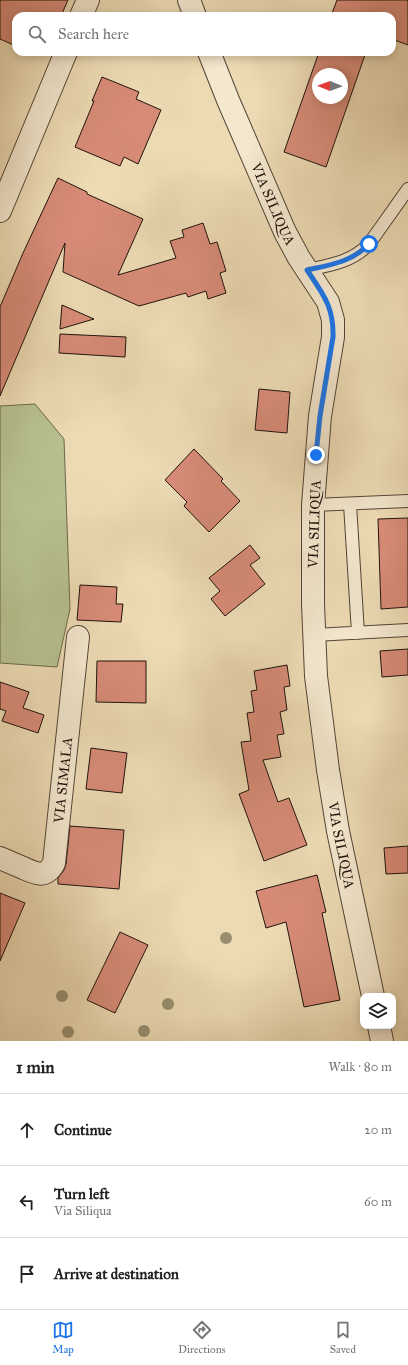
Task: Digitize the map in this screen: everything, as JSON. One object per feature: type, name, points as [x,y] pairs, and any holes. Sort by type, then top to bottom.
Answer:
[{"type":"street","points":[[83,12],[88,0]]},
{"type":"street","points":[[189,0],[194,12]]},
{"type":"street","points":[[0,210],[64,56]]},
{"type":"street","name":"VIA SILIQUA","points":[[211,56],[285,232],[328,302],[334,328],[320,416],[313,505],[312,572],[316,676],[328,770],[338,831],[372,993]]},
{"type":"street","name":"VIA SIMALA","points":[[0,858],[33,873],[40,874],[48,871],[54,863],[78,636]]},
{"type":"street","points":[[380,1029],[382,1041]]},
{"type":"lane","points":[[307,270],[348,260],[363,251],[408,189]]},
{"type":"lane","points":[[313,505],[408,501]]},
{"type":"lane","points":[[350,504],[358,633]]},
{"type":"lane","points":[[314,635],[408,630]]},
{"type":"green space","points":[[35,404],[64,439],[70,609],[57,667],[0,663],[0,406]]},
{"type":"building","points":[[0,0],[68,0],[63,12],[12,12],[12,44],[0,39]]},
{"type":"building","points":[[337,0],[408,0],[408,45],[396,40],[396,12],[332,12]]},
{"type":"building","points":[[318,56],[365,56],[348,104],[348,68],[313,68]]},
{"type":"building","points":[[312,72],[312,104],[348,104],[326,167],[284,152]]},
{"type":"building","points":[[102,77],[139,92],[136,99],[161,110],[138,164],[124,157],[120,166],[75,147]]},
{"type":"building","points":[[58,178],[87,192],[87,194],[143,219],[118,275],[176,258],[170,241],[184,237],[182,230],[203,223],[210,244],[217,242],[226,271],[220,273],[226,293],[208,299],[206,291],[188,297],[186,293],[139,306],[63,272],[65,243],[0,396],[0,307]]},
{"type":"building","points":[[62,305],[94,319],[60,329]]},
{"type":"building","points":[[60,334],[126,337],[125,357],[59,353]]},
{"type":"building","points":[[259,389],[290,392],[287,433],[255,430]]},
{"type":"building","points":[[194,449],[223,479],[221,481],[240,501],[209,532],[184,506],[187,502],[165,480]]},
{"type":"building","points":[[408,518],[408,607],[381,609],[378,519]]},
{"type":"building","points":[[250,545],[260,558],[250,565],[265,584],[225,616],[211,599],[220,591],[209,578]]},
{"type":"building","points":[[80,585],[117,587],[116,604],[123,604],[121,622],[77,620]]},
{"type":"building","points":[[408,649],[408,675],[382,677],[380,651]]},
{"type":"building","points":[[97,661],[146,661],[146,703],[96,702]]},
{"type":"building","points":[[287,665],[290,686],[284,687],[287,710],[280,712],[284,734],[277,735],[281,757],[263,760],[278,802],[289,798],[307,845],[264,861],[239,794],[249,790],[241,742],[251,741],[247,713],[254,712],[251,691],[257,690],[254,671]]},
{"type":"building","points":[[0,682],[29,692],[23,708],[44,715],[38,733],[2,721],[6,711],[0,709]]},
{"type":"building","points":[[91,748],[127,753],[122,793],[86,789]]},
{"type":"building","points":[[70,826],[124,830],[119,889],[58,884],[58,878],[64,870],[66,864]]},
{"type":"building","points":[[408,846],[408,873],[386,874],[384,848]]},
{"type":"building","points":[[317,875],[326,912],[322,913],[340,1000],[304,1007],[286,922],[266,928],[256,891]]},
{"type":"building","points":[[0,893],[25,903],[0,961]]},
{"type":"building","points":[[120,932],[148,945],[115,1013],[87,1000]]},
{"type":"route","points":[[316,455],[320,416],[334,328],[328,302],[307,270],[348,260],[363,251],[369,244]]}]
